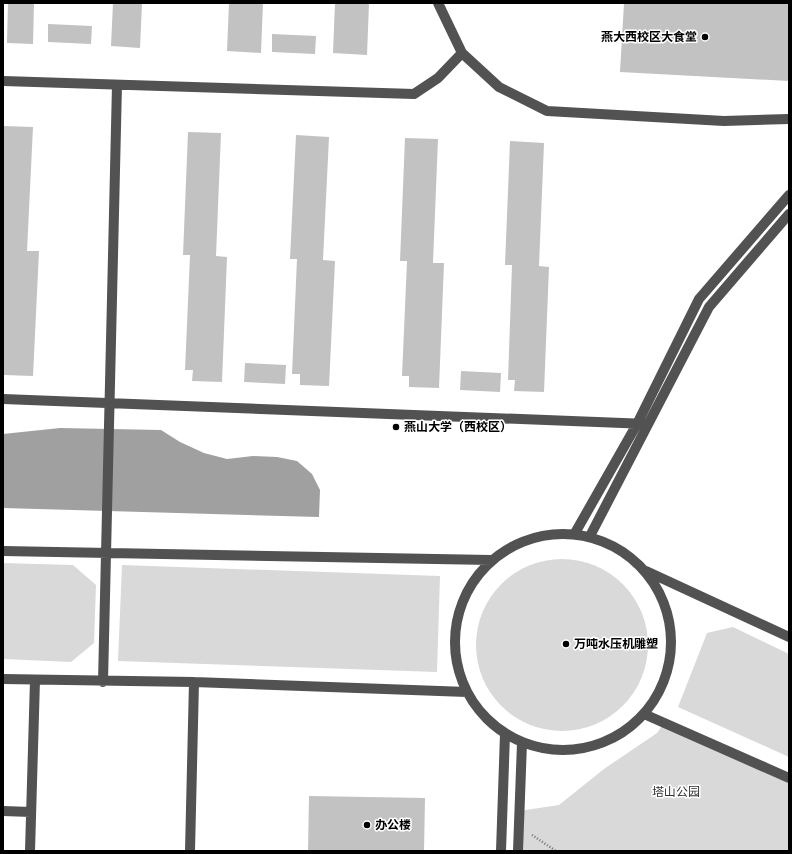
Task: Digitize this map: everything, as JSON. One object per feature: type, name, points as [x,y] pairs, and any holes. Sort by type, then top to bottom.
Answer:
[{"type":"street","points":[[438,3],[462,53],[499,87],[547,111],[724,121],[789,119]]},
{"type":"street","points":[[3,81],[414,94],[438,78],[462,53]]},
{"type":"street","points":[[102,682],[117,85]]},
{"type":"street","points":[[575,533],[637,424],[699,299],[789,195]]},
{"type":"street","points":[[590,536],[709,307],[789,214]]},
{"type":"street","points":[[3,399],[648,424]]},
{"type":"street","points":[[646,571],[662,597],[670,627],[670,658],[661,688],[644,714],[618,735],[588,748],[554,750],[522,743],[506,734],[483,716],[466,692],[455,658],[456,622],[468,588],[491,560],[516,543],[545,534],[575,533],[590,536],[620,549],[646,571],[789,636]]},
{"type":"street","points":[[3,551],[491,560]]},
{"type":"street","points":[[3,679],[102,682],[194,682],[466,692]]},
{"type":"street","points":[[30,851],[35,680]]},
{"type":"street","points":[[190,851],[194,682]]},
{"type":"street","points":[[644,714],[789,778]]},
{"type":"street","points":[[502,851],[506,734]]},
{"type":"street","points":[[518,851],[522,743]]},
{"type":"street","points":[[3,811],[31,812]]},
{"type":"path","points":[[519,826],[556,851]]},
{"type":"green space","points":[[562,559],[579,561],[595,566],[610,574],[623,584],[633,597],[641,612],[646,628],[648,645],[646,662],[641,678],[633,693],[623,706],[610,716],[595,724],[579,729],[562,731],[545,729],[529,724],[514,716],[501,706],[491,693],[483,678],[478,662],[476,645],[478,628],[483,612],[491,597],[501,584],[514,574],[529,566],[545,561]]},
{"type":"green space","points":[[3,563],[73,565],[96,585],[94,643],[71,662],[3,659]]},
{"type":"green space","points":[[122,565],[440,576],[437,672],[118,661]]},
{"type":"green space","points":[[733,627],[789,654],[789,757],[678,707],[707,633]]},
{"type":"green space","name":"塔山公园","points":[[664,723],[789,778],[789,851],[518,851],[519,811],[559,805],[604,769],[657,733]]},
{"type":"shaded area","points":[[60,428],[161,430],[180,442],[204,453],[227,459],[253,456],[277,457],[297,461],[312,474],[320,490],[319,517],[3,508],[3,434]]},
{"type":"building","points":[[8,3],[34,3],[33,44],[7,43]]},
{"type":"building","points":[[113,3],[142,3],[140,48],[111,46]]},
{"type":"building","points":[[229,3],[263,3],[261,53],[227,51]]},
{"type":"building","points":[[335,3],[369,3],[367,55],[333,53]]},
{"type":"building","name":"燕大西校区大食堂","points":[[624,3],[789,3],[789,81],[620,72]]},
{"type":"building","points":[[48,24],[92,26],[91,44],[48,42]]},
{"type":"building","points":[[272,34],[316,36],[315,54],[272,52]]},
{"type":"building","points":[[3,126],[33,127],[27,251],[39,251],[33,376],[4,375]]},
{"type":"building","points":[[188,132],[221,133],[216,256],[227,257],[222,382],[192,381],[193,370],[185,370],[190,255],[183,255]]},
{"type":"building","points":[[296,135],[329,137],[323,260],[335,261],[329,386],[300,385],[300,374],[292,374],[297,259],[290,259]]},
{"type":"building","points":[[405,138],[438,139],[433,263],[444,263],[439,388],[409,387],[409,376],[402,376],[407,261],[400,261]]},
{"type":"building","points":[[510,141],[544,143],[539,266],[549,267],[544,392],[514,391],[515,380],[508,380],[512,265],[505,265]]},
{"type":"building","points":[[245,363],[286,365],[285,384],[244,382]]},
{"type":"building","points":[[461,371],[501,373],[500,392],[460,390]]},
{"type":"building","name":"办公楼","points":[[309,796],[425,798],[424,851],[308,851]]},
{"type":"place","name":"燕大西校区大食堂","points":[[705,37]]},
{"type":"place","name":"燕山大学（西校区）","points":[[396,427]]},
{"type":"place","name":"万吨水压机雕塑","points":[[566,644]]},
{"type":"place","name":"办公楼","points":[[367,825]]}]
